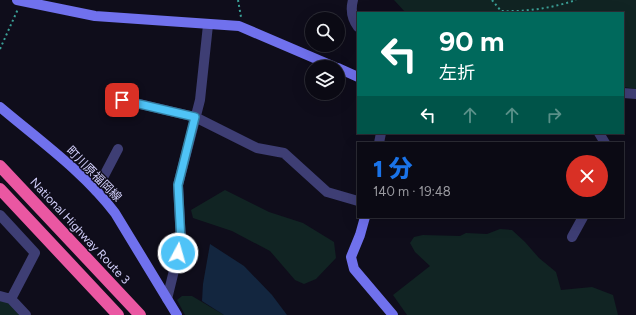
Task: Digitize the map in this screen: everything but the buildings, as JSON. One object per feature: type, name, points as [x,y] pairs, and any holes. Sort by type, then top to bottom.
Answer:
[{"type":"highway","name":"National Highway Route 3","points":[[0,166],[140,315]]},
{"type":"highway","points":[[0,189],[118,315]]},
{"type":"street","points":[[19,0],[95,16],[239,26],[319,60]]},
{"type":"street","points":[[353,0],[351,8],[354,21],[357,26]]},
{"type":"street","points":[[167,299],[181,242],[178,185],[200,100],[208,24]]},
{"type":"street","points":[[345,71],[357,77]]},
{"type":"street","points":[[624,93],[636,94]]},
{"type":"street","points":[[122,100],[195,117],[256,148],[284,153],[326,192],[357,201]]},
{"type":"street","name":"町川原福岡線","points":[[0,107],[80,175],[115,213],[177,315]]},
{"type":"street","points":[[96,191],[118,149]]},
{"type":"street","points":[[0,215],[35,253],[11,300]]},
{"type":"street","points":[[366,218],[351,257],[354,269],[393,315]]},
{"type":"street","points":[[572,238],[582,218]]},
{"type":"street","points":[[0,296],[11,300],[26,315]]},
{"type":"path","points":[[0,49],[19,0]]},
{"type":"path","points":[[238,0],[241,20],[239,26]]},
{"type":"path","points":[[492,0],[501,11],[513,11],[567,3],[576,0]]},
{"type":"green space","points":[[394,0],[636,0],[636,89],[624,87],[624,12],[405,12]]},
{"type":"green space","points":[[225,190],[269,212],[303,223],[334,242],[336,258],[316,279],[304,284],[295,280],[270,251],[232,231],[193,218],[191,210]]},
{"type":"green space","points":[[500,229],[512,230],[539,258],[556,272],[561,290],[592,287],[613,295],[618,315],[407,315],[393,295],[430,266],[415,252],[410,243],[414,237],[423,235],[460,236],[466,233],[487,234]]},
{"type":"green space","points":[[0,296],[17,306],[20,315],[0,315]]},
{"type":"green space","points":[[182,296],[192,296],[224,315],[185,315],[177,300]]},
{"type":"water","points":[[210,244],[244,266],[272,295],[287,315],[224,315],[202,301],[203,284]]},
{"type":"route","points":[[122,100],[195,117],[178,185],[181,242],[178,253]]}]
